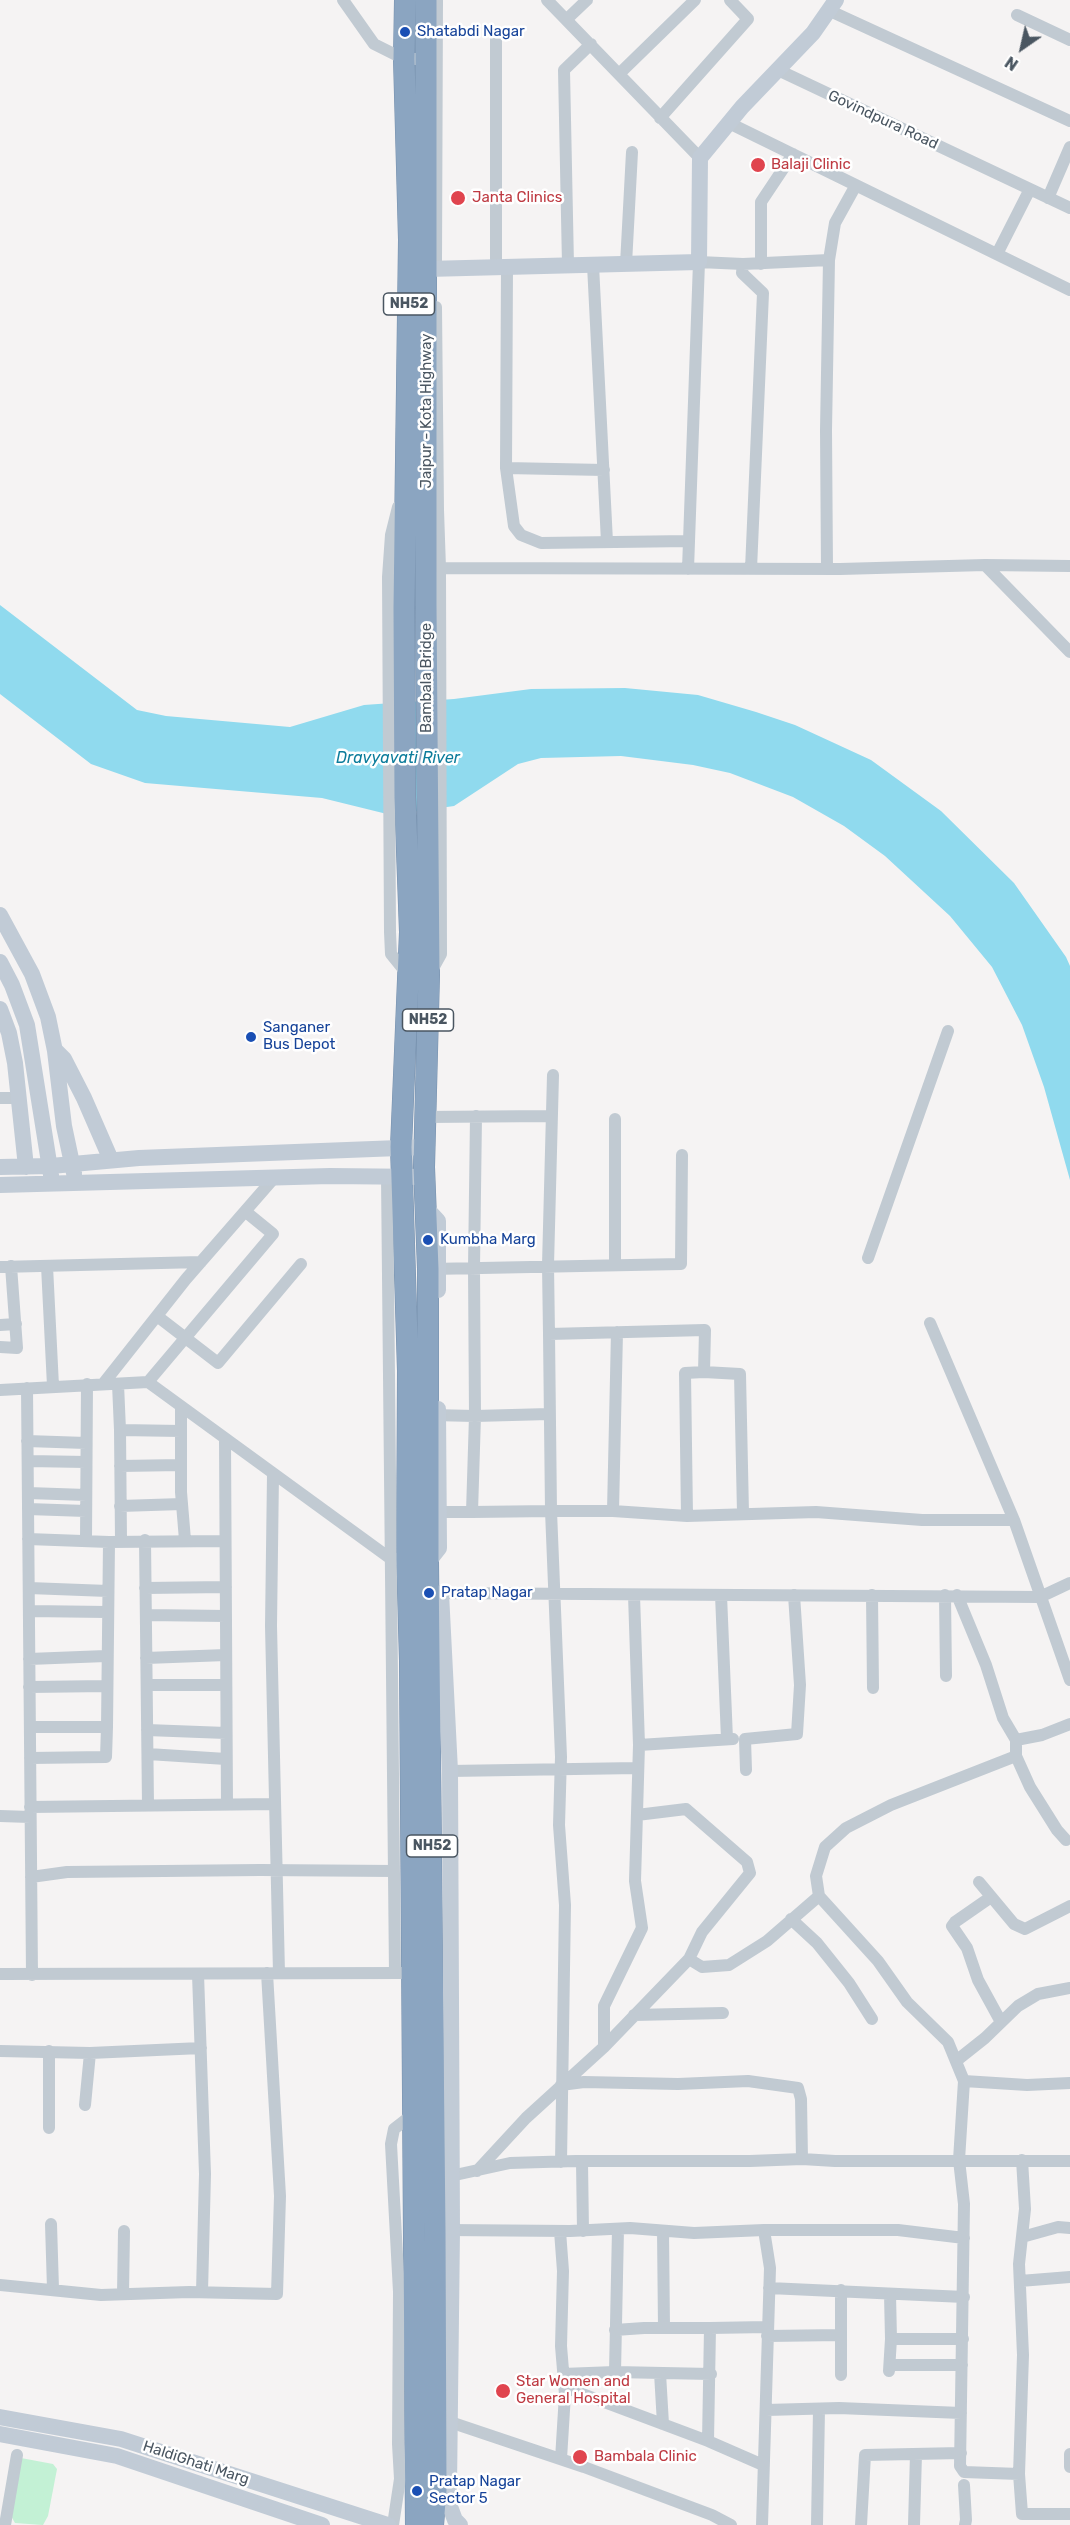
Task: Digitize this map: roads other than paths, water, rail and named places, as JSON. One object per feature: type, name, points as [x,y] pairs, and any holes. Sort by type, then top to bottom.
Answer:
[{"type":"highway","name":"NH52","points":[[405,0],[404,59],[409,240],[407,471]]},
{"type":"highway","name":"Jaipur - Kota Highway","points":[[426,0],[432,59],[432,509],[426,606]]},
{"type":"highway","name":"Bambala Bridge","points":[[407,471],[404,608],[405,797],[419,894]]},
{"type":"highway","name":"Bambala Bridge","points":[[419,894],[426,606]]},
{"type":"highway","name":"NH52","points":[[409,1560],[434,1512],[433,1269],[426,1208],[426,1117],[419,976],[419,894]]},
{"type":"highway","name":"NH52","points":[[416,2525],[412,2115],[404,1973],[409,1560],[408,1371],[395,1177],[401,1147],[419,976]]},
{"type":"highway","name":"NH52","points":[[409,1560],[435,1593],[444,2230],[443,2421],[433,2525]]},
{"type":"street","points":[[343,0],[374,44],[404,59],[432,59],[437,0]]},
{"type":"street","points":[[547,0],[568,18],[700,158]]},
{"type":"street","points":[[568,18],[587,0]]},
{"type":"street","points":[[619,74],[695,0]]},
{"type":"street","points":[[660,118],[748,19],[730,0]]},
{"type":"street","points":[[688,569],[699,262],[700,158],[729,123],[813,33],[832,5],[1070,121]]},
{"type":"street","points":[[1017,15],[1070,40]]},
{"type":"street","points":[[496,39],[506,468],[514,526],[521,535],[541,543],[689,541]]},
{"type":"street","points":[[568,265],[564,70],[591,44]]},
{"type":"street","name":"Govindpura Road","points":[[778,70],[1070,208]]},
{"type":"street","points":[[729,123],[1070,290]]},
{"type":"street","points":[[1048,198],[1070,147]]},
{"type":"street","points":[[626,264],[632,152]]},
{"type":"street","points":[[761,264],[761,202],[793,154]]},
{"type":"street","points":[[827,569],[826,430],[829,260],[835,222],[856,185]]},
{"type":"street","points":[[997,254],[1030,189]]},
{"type":"street","points":[[432,269],[699,262],[761,264],[829,260]]},
{"type":"street","points":[[743,264],[742,273],[763,293],[751,569]]},
{"type":"street","points":[[592,265],[607,542]]},
{"type":"street","points":[[506,468],[604,470]]},
{"type":"street","points":[[407,471],[391,535],[388,589],[391,954],[419,976],[441,954],[440,568],[432,509]]},
{"type":"street","points":[[985,565],[1070,652]]},
{"type":"street","points":[[440,568],[827,569],[985,565],[1070,566]]},
{"type":"street","points":[[0,915],[32,974],[48,1017],[75,1183]]},
{"type":"street","points":[[0,962],[12,985],[27,1025],[34,1057],[43,1132],[51,1166],[51,1185]]},
{"type":"street","points":[[0,1010],[9,1033],[26,1167]]},
{"type":"street","points":[[868,1258],[948,1031]]},
{"type":"street","points":[[55,1051],[64,1059],[111,1160]]},
{"type":"street","points":[[553,1075],[548,1265],[549,1414],[561,1769],[559,1825],[565,1905],[561,2162]]},
{"type":"street","points":[[0,1098],[19,1098]]},
{"type":"street","points":[[472,1512],[475,1416],[476,1116]]},
{"type":"street","points":[[426,1117],[551,1116]]},
{"type":"street","points":[[615,1119],[615,1264]]},
{"type":"street","points":[[0,1167],[425,1147]]},
{"type":"street","points":[[433,1269],[681,1264],[682,1155]]},
{"type":"street","points":[[0,1185],[273,1178],[425,1177]]},
{"type":"street","points":[[103,1384],[201,1262],[273,1178]]},
{"type":"street","points":[[148,1382],[273,1234],[246,1212]]},
{"type":"street","points":[[0,1347],[17,1348],[16,1324],[6,1267],[201,1262]]},
{"type":"street","points":[[157,1316],[218,1363],[301,1264]]},
{"type":"street","points":[[47,1266],[53,1386]]},
{"type":"street","points":[[930,1323],[1014,1520],[1040,1597],[1066,1655],[1070,1680]]},
{"type":"street","points":[[0,1325],[16,1324]]},
{"type":"street","points":[[549,1334],[705,1330],[704,1372]]},
{"type":"street","points":[[613,1511],[617,1332]]},
{"type":"street","points":[[687,1516],[686,1373],[704,1372],[740,1374],[743,1513]]},
{"type":"street","points":[[0,1390],[148,1382],[273,1474],[409,1560],[394,1871],[404,1973],[0,1974]]},
{"type":"street","points":[[86,1540],[87,1384]]},
{"type":"street","points":[[30,1758],[106,1757],[108,1591],[120,1506],[118,1384]]},
{"type":"street","points":[[27,1388],[32,1975]]},
{"type":"street","points":[[181,1408],[182,1504],[185,1540]]},
{"type":"street","points":[[434,1415],[549,1414]]},
{"type":"street","points":[[120,1430],[181,1431]]},
{"type":"street","points":[[225,1439],[227,1804]]},
{"type":"street","points":[[27,1441],[86,1443]]},
{"type":"street","points":[[28,1461],[86,1462]]},
{"type":"street","points":[[120,1466],[181,1465]]},
{"type":"street","points":[[0,2284],[101,2295],[202,2292],[277,2294],[280,2196],[273,1973],[276,1870],[271,1626],[273,1474]]},
{"type":"street","points":[[28,1493],[86,1495]]},
{"type":"street","points":[[120,1506],[182,1504]]},
{"type":"street","points":[[28,1509],[86,1511]]},
{"type":"street","points":[[434,1512],[613,1511],[687,1516],[816,1512],[922,1520],[1014,1520]]},
{"type":"street","points":[[28,1539],[225,1541]]},
{"type":"street","points":[[145,1540],[148,1805]]},
{"type":"street","points":[[1070,1583],[1040,1597],[435,1593],[450,1771],[442,2178],[510,2163],[801,2159],[1070,2161]]},
{"type":"street","points":[[145,1588],[226,1587]]},
{"type":"street","points":[[28,1588],[108,1591]]},
{"type":"street","points":[[604,2047],[604,2006],[642,1928],[635,1881],[639,1745],[634,1594]]},
{"type":"street","points":[[721,1595],[727,1739]]},
{"type":"street","points":[[639,1745],[797,1734],[800,1685],[794,1595]]},
{"type":"street","points":[[872,1595],[873,1688]]},
{"type":"street","points":[[946,1676],[951,1595]]},
{"type":"street","points":[[951,1595],[986,1665],[1003,1718],[1016,1740],[1016,1756],[1030,1787],[1057,1830],[1066,1840]]},
{"type":"street","points":[[29,1611],[107,1612]]},
{"type":"street","points":[[146,1616],[226,1616]]},
{"type":"street","points":[[146,1658],[226,1655]]},
{"type":"street","points":[[29,1659],[106,1656]]},
{"type":"street","points":[[147,1685],[226,1685]]},
{"type":"street","points":[[29,1687],[106,1686]]},
{"type":"street","points":[[1016,1740],[1070,1724]]},
{"type":"street","points":[[30,1726],[107,1727]]},
{"type":"street","points":[[147,1730],[226,1733]]},
{"type":"street","points":[[745,1739],[746,1770]]},
{"type":"street","points":[[148,1754],[226,1759]]},
{"type":"street","points":[[1016,1756],[891,1805],[846,1828],[825,1847],[816,1876],[819,1896],[878,1961],[907,2002],[948,2042],[964,2081],[959,2160],[964,2204],[960,2466],[964,2472],[1019,2474]]},
{"type":"street","points":[[450,1771],[637,1768]]},
{"type":"street","points":[[0,1816],[148,1805],[274,1804]]},
{"type":"street","points":[[477,2171],[526,2118],[604,2047],[689,1959],[702,1932],[750,1873],[747,1862],[687,1809],[637,1815]]},
{"type":"street","points":[[31,1876],[67,1872],[394,1871]]},
{"type":"street","points":[[979,1882],[1014,1924],[1025,1929],[1070,1906]]},
{"type":"street","points":[[689,1959],[702,1967],[729,1965],[767,1941],[819,1896]]},
{"type":"street","points":[[991,1897],[952,1926],[967,1948],[978,1980],[1001,2022]]},
{"type":"street","points":[[791,1918],[817,1943],[849,1983],[872,2019]]},
{"type":"street","points":[[198,1974],[205,2174],[202,2292]]},
{"type":"street","points":[[956,2061],[985,2038],[1018,2006],[1038,1994],[1070,1988]]},
{"type":"street","points":[[634,2015],[723,2013]]},
{"type":"street","points":[[0,2050],[90,2053],[201,2048]]},
{"type":"street","points":[[49,2052],[49,2128]]},
{"type":"street","points":[[85,2105],[90,2053]]},
{"type":"street","points":[[561,2085],[584,2082],[678,2084],[748,2081],[798,2088],[801,2099],[801,2159]]},
{"type":"street","points":[[964,2081],[1027,2085],[1070,2083]]},
{"type":"street","points":[[393,2525],[400,2479],[398,2444],[399,2292],[391,2144],[394,2129],[412,2115]]},
{"type":"street","points":[[1022,2160],[1025,2209],[1020,2281],[1023,2355],[1019,2474],[1022,2519],[1070,2514]]},
{"type":"street","points":[[582,2162],[583,2231]]},
{"type":"street","points":[[51,2224],[53,2289]]},
{"type":"street","points":[[1022,2237],[1058,2227],[1070,2228]]},
{"type":"street","points":[[444,2230],[618,2229],[694,2234],[764,2230],[898,2230],[964,2238]]},
{"type":"street","points":[[615,2372],[618,2229]]},
{"type":"street","points":[[762,2525],[770,2268],[764,2230]]},
{"type":"street","points":[[123,2294],[124,2231]]},
{"type":"street","points":[[560,2231],[563,2271],[561,2346],[564,2380],[561,2459]]},
{"type":"street","points":[[663,2231],[664,2328]]},
{"type":"street","points":[[1020,2281],[1070,2277]]},
{"type":"street","points":[[769,2288],[964,2297]]},
{"type":"street","points":[[841,2290],[841,2375]]},
{"type":"street","points":[[890,2294],[889,2369],[962,2365]]},
{"type":"street","points":[[615,2330],[710,2328],[841,2335]]},
{"type":"street","points":[[708,2441],[711,2374],[710,2328]]},
{"type":"street","points":[[891,2339],[963,2339]]},
{"type":"street","points":[[564,2380],[615,2372],[711,2374]]},
{"type":"street","points":[[660,2373],[663,2424]]},
{"type":"street","points":[[564,2380],[764,2465]]},
{"type":"street","points":[[766,2410],[839,2408],[962,2413]]},
{"type":"street","points":[[817,2525],[819,2409]]},
{"type":"street","name":"HaldiGhati Marg","points":[[0,2417],[121,2439],[388,2525]]},
{"type":"street","points":[[460,2525],[449,2504],[443,2421],[561,2459],[712,2515],[731,2525]]},
{"type":"street","name":"HaldiGhati Marg","points":[[0,2434],[117,2456],[322,2525]]},
{"type":"street","points":[[861,2525],[865,2455],[961,2453]]},
{"type":"street","points":[[914,2525],[916,2454]]},
{"type":"street","points":[[1070,2454],[1070,2467]]},
{"type":"street","points":[[5,2525],[17,2455]]},
{"type":"street","points":[[964,2485],[965,2525]]},
{"type":"water","name":"Dravyavati River","points":[[0,605],[137,710],[166,716],[290,727],[364,705],[454,699],[531,689],[625,688],[698,695],[795,725],[871,760],[941,811],[1014,883],[1066,957],[1070,966],[1070,1180],[1044,1087],[1022,1025],[992,967],[950,916],[885,856],[844,826],[793,797],[730,773],[693,765],[621,756],[541,758],[518,764],[454,806],[391,815],[322,798],[145,783],[91,764],[0,694]]},
{"type":"place","name":"Shatabdi Nagar","points":[[405,32]]},
{"type":"place","name":"Balaji Clinic","points":[[758,165]]},
{"type":"place","name":"Janta Clinics","points":[[458,198]]},
{"type":"place","name":"Sanganer Bus Depot","points":[[251,1037]]},
{"type":"place","name":"Kumbha Marg","points":[[428,1240]]},
{"type":"place","name":"Pratap Nagar","points":[[429,1593]]},
{"type":"place","name":"Star Women and General Hospital","points":[[503,2391]]},
{"type":"place","name":"Bambala Clinic","points":[[580,2457]]},
{"type":"place","name":"Pratap Nagar Sector 5","points":[[417,2491]]}]
